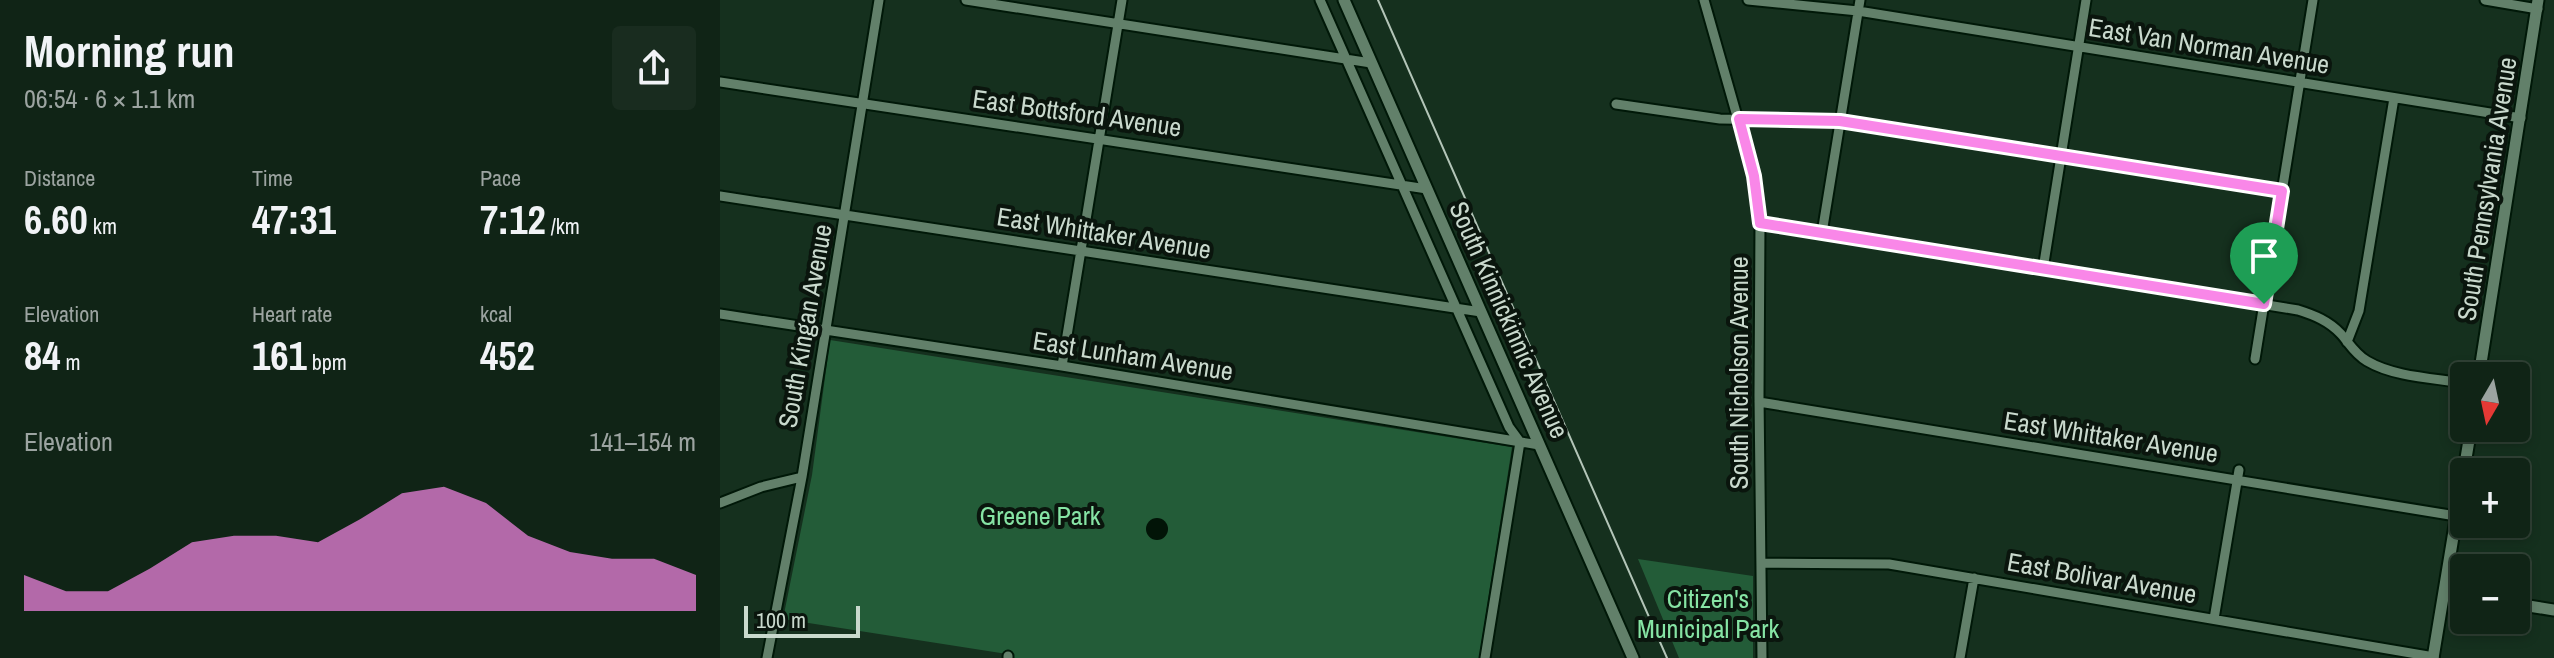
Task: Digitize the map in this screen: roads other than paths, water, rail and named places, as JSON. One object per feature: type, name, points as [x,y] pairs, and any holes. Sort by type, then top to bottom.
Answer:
[{"type":"street","name":"South Kingan Avenue","points":[[767,658],[802,477],[879,0]]},
{"type":"street","points":[[966,0],[1371,63]]},
{"type":"street","points":[[1062,366],[1122,0]]},
{"type":"street","name":"South Kinnickinnic Avenue","points":[[1320,0],[1509,427],[1520,442]]},
{"type":"street","name":"South Kinnickinnic Avenue","points":[[1344,0],[1633,658]]},
{"type":"street","name":"South Nicholson Avenue","points":[[1704,0],[1754,176],[1760,223],[1762,658]]},
{"type":"street","name":"East Van Norman Avenue","points":[[1748,0],[1859,5],[2079,47],[2521,118]]},
{"type":"street","points":[[2043,269],[2086,0]]},
{"type":"street","points":[[2255,359],[2313,0]]},
{"type":"street","points":[[2485,0],[2540,3]]},
{"type":"street","name":"South Pennsylvania Avenue","points":[[2481,362],[2540,3]]},
{"type":"street","points":[[1822,233],[1859,5]]},
{"type":"street","name":"East Bottsford Avenue","points":[[720,82],[1427,189]]},
{"type":"street","points":[[2347,342],[2359,311],[2394,98]]},
{"type":"street","points":[[1616,104],[1696,116],[1840,121],[2282,191]]},
{"type":"street","name":"East Whittaker Avenue","points":[[720,196],[1481,312]]},
{"type":"street","points":[[1760,223],[2298,310],[2315,315],[2338,331],[2366,361],[2386,369],[2450,380]]},
{"type":"street","name":"East Lunham Avenue","points":[[720,314],[1062,366],[1539,445]]},
{"type":"street","name":"East Whittaker Avenue","points":[[1759,402],[2238,475],[2450,515]]},
{"type":"street","points":[[1485,658],[1520,442]]},
{"type":"street","points":[[2214,619],[2238,475]]},
{"type":"street","points":[[720,503],[761,487],[802,477]]},
{"type":"street","points":[[2434,657],[2453,538]]},
{"type":"street","name":"East Bolivar Avenue","points":[[1761,563],[1889,564],[2434,657]]},
{"type":"street","points":[[1960,658],[1974,578]]},
{"type":"street","points":[[2444,594],[2450,595]]},
{"type":"street","points":[[2530,606],[2554,610]]},
{"type":"railway","points":[[1378,0],[1667,658]]},
{"type":"park label","name":"Greene Park","points":[[1040,516]]},
{"type":"park label","name":"Citizen's Municipal Park","points":[[1708,614]]}]
